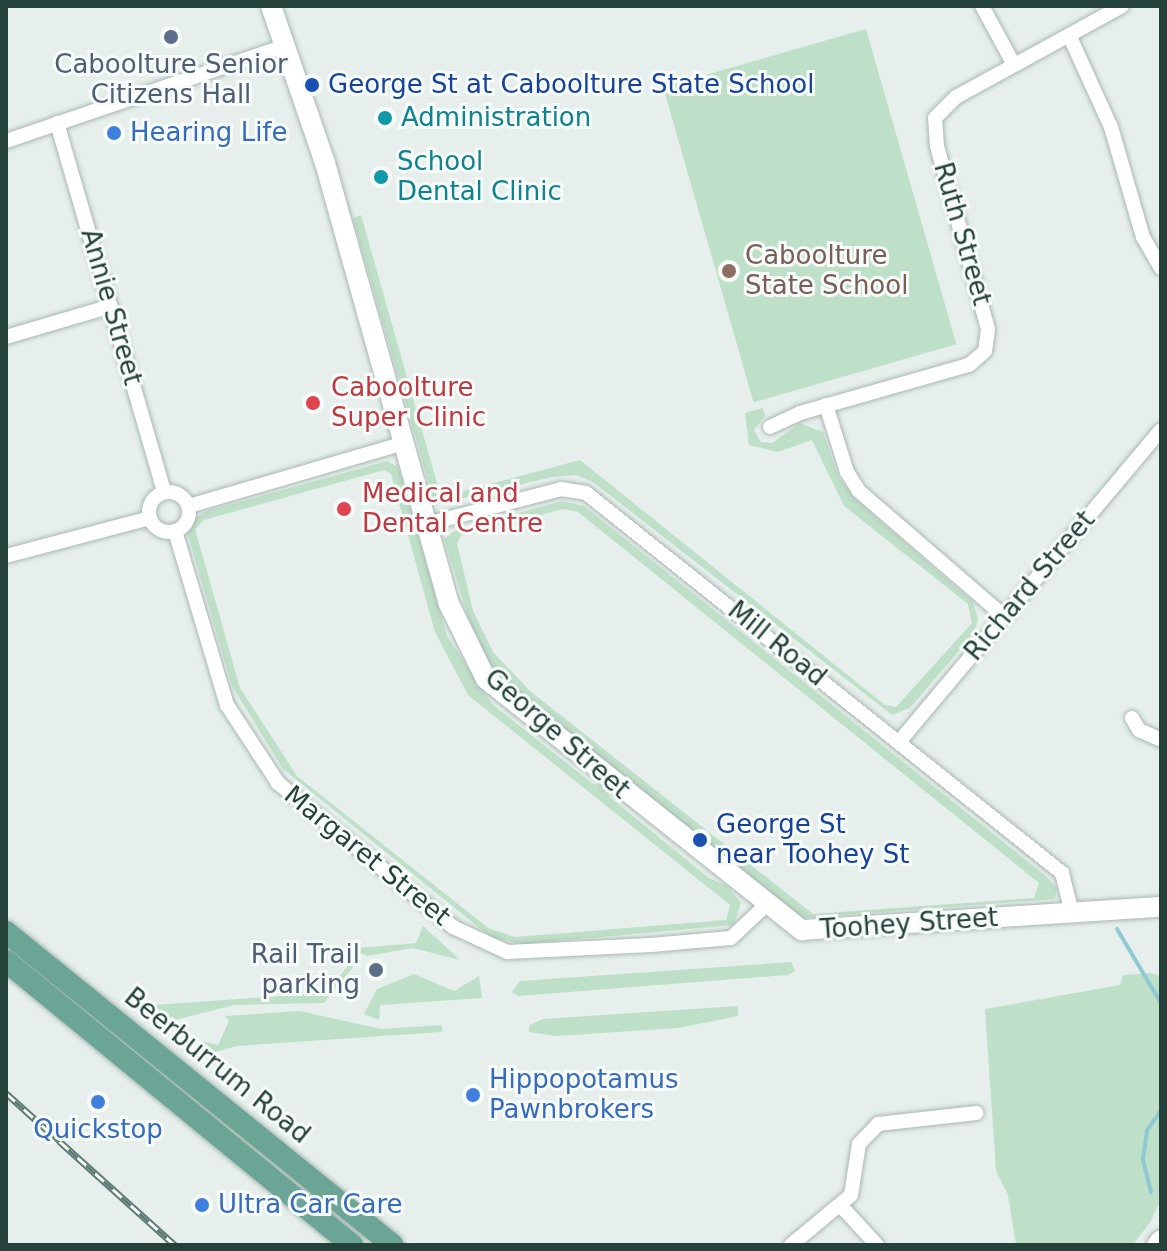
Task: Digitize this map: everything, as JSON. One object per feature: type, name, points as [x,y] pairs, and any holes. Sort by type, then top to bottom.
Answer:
[{"type":"main road","name":"Beerburrum Road","points":[[6,932],[390,1244]]},
{"type":"main road","name":"Beerburrum Road","points":[[6,961],[352,1245]]},
{"type":"street","name":"George Street","points":[[271,6],[329,175],[461,635],[486,679],[765,906]]},
{"type":"street","points":[[982,6],[1014,65],[1122,6]]},
{"type":"street","points":[[1069,35],[1111,127],[1143,237],[1161,268]]},
{"type":"street","points":[[6,141],[285,46]]},
{"type":"street","name":"Ruth Street","points":[[770,427],[826,405],[969,365],[992,355],[988,329],[937,146],[935,118],[956,97],[1014,65]]},
{"type":"street","name":"Annie Street","points":[[57,123],[164,492]]},
{"type":"street","points":[[6,337],[111,306]]},
{"type":"street","points":[[826,405],[847,472],[859,491],[1005,617]]},
{"type":"street","name":"Richard Street","points":[[899,742],[1161,430]]},
{"type":"street","points":[[189,506],[404,443]]},
{"type":"street","name":"Mill Road","points":[[427,524],[561,489],[586,493],[1062,873],[1072,913]]},
{"type":"street","points":[[164,492],[182,496],[189,506],[188,519],[175,531],[159,530],[150,518],[151,502],[164,492]]},
{"type":"street","points":[[6,556],[150,518]]},
{"type":"street","name":"Margaret Street","points":[[175,531],[227,705],[278,783],[450,925],[487,946],[534,953],[718,940],[739,934],[765,906]]},
{"type":"street","points":[[1132,718],[1139,730],[1161,740]]},
{"type":"street","name":"Toohey Street","points":[[765,906],[792,926],[813,933],[1161,907]]},
{"type":"street","points":[[791,1245],[842,1207],[856,1181],[859,1144],[878,1124],[976,1113]]},
{"type":"street","points":[[842,1207],[877,1245]]},
{"type":"street","points":[[1157,1245],[1161,1240]]},
{"type":"green space","points":[[866,29],[956,344],[754,402],[663,87]]},
{"type":"green space","points":[[361,215],[441,497],[580,460],[885,705],[896,707],[972,623],[968,604],[844,506],[812,440],[778,452],[749,445],[745,413],[763,408],[765,416],[754,430],[761,442],[772,443],[800,423],[823,432],[839,478],[855,499],[973,602],[978,619],[975,632],[910,708],[892,715],[593,482],[576,475],[552,477],[435,505],[353,218]]},
{"type":"green space","points":[[387,461],[398,467],[447,636],[492,704],[593,784],[601,785],[612,799],[709,878],[727,886],[741,903],[734,925],[523,944],[492,938],[283,769],[232,686],[187,532],[195,517]],"holes":[[[384,470],[391,474],[435,632],[468,695],[730,905],[726,920],[515,937],[488,928],[297,776],[240,688],[195,529],[204,520]]]},
{"type":"green space","points":[[562,501],[584,506],[1047,877],[1057,889],[1055,899],[800,918],[511,686],[495,678],[470,623],[444,539],[454,531]],"holes":[[[563,509],[578,512],[1039,883],[1034,898],[813,914],[530,691],[493,652],[473,611],[457,543],[461,536]]]},
{"type":"green space","points":[[423,926],[460,960],[413,948],[367,956],[353,950],[349,955],[353,967],[324,1003],[234,1005],[167,1022],[139,1006],[326,993],[350,963],[334,950],[416,943]]},
{"type":"green space","points":[[791,962],[795,971],[788,975],[518,996],[512,992],[520,981]]},
{"type":"green space","points":[[1151,973],[1161,976],[1161,1199],[1151,1221],[1133,1245],[1016,1245],[1008,1195],[996,1171],[985,1009],[1120,985],[1123,975]]},
{"type":"green space","points":[[414,974],[454,991],[479,976],[482,998],[380,1005],[379,1020],[364,1014],[377,989]]},
{"type":"green space","points":[[738,1006],[738,1016],[679,1028],[556,1036],[529,1032],[529,1025],[543,1019]]},
{"type":"green space","points":[[300,1011],[381,1029],[442,1025],[442,1032],[237,1046],[201,1056],[193,1050],[202,1041],[218,1045],[229,1021],[225,1016]]},
{"type":"waterway","points":[[1117,929],[1161,1003]]},
{"type":"waterway","points":[[1151,1192],[1143,1159],[1147,1130],[1161,1111]]},
{"type":"railway","points":[[6,1093],[175,1245]]},
{"type":"place","name":"Caboolture Senior Citizens Hall","points":[[171,37]]},
{"type":"place","name":"George St at Caboolture State School","points":[[312,85]]},
{"type":"place","name":"Administration","points":[[385,118]]},
{"type":"place","name":"Hearing Life","points":[[114,133]]},
{"type":"place","name":"School Dental Clinic","points":[[381,177]]},
{"type":"place","name":"Caboolture State School","points":[[729,271]]},
{"type":"place","name":"Caboolture Super Clinic","points":[[313,403]]},
{"type":"place","name":"Medical and Dental Centre","points":[[344,509]]},
{"type":"place","name":"George St near Toohey St","points":[[700,840]]},
{"type":"place","name":"Rail Trail parking","points":[[376,970]]},
{"type":"place","name":"Hippopotamus Pawnbrokers","points":[[473,1095]]},
{"type":"place","name":"Quickstop","points":[[98,1102]]},
{"type":"place","name":"Ultra Car Care","points":[[202,1205]]}]
